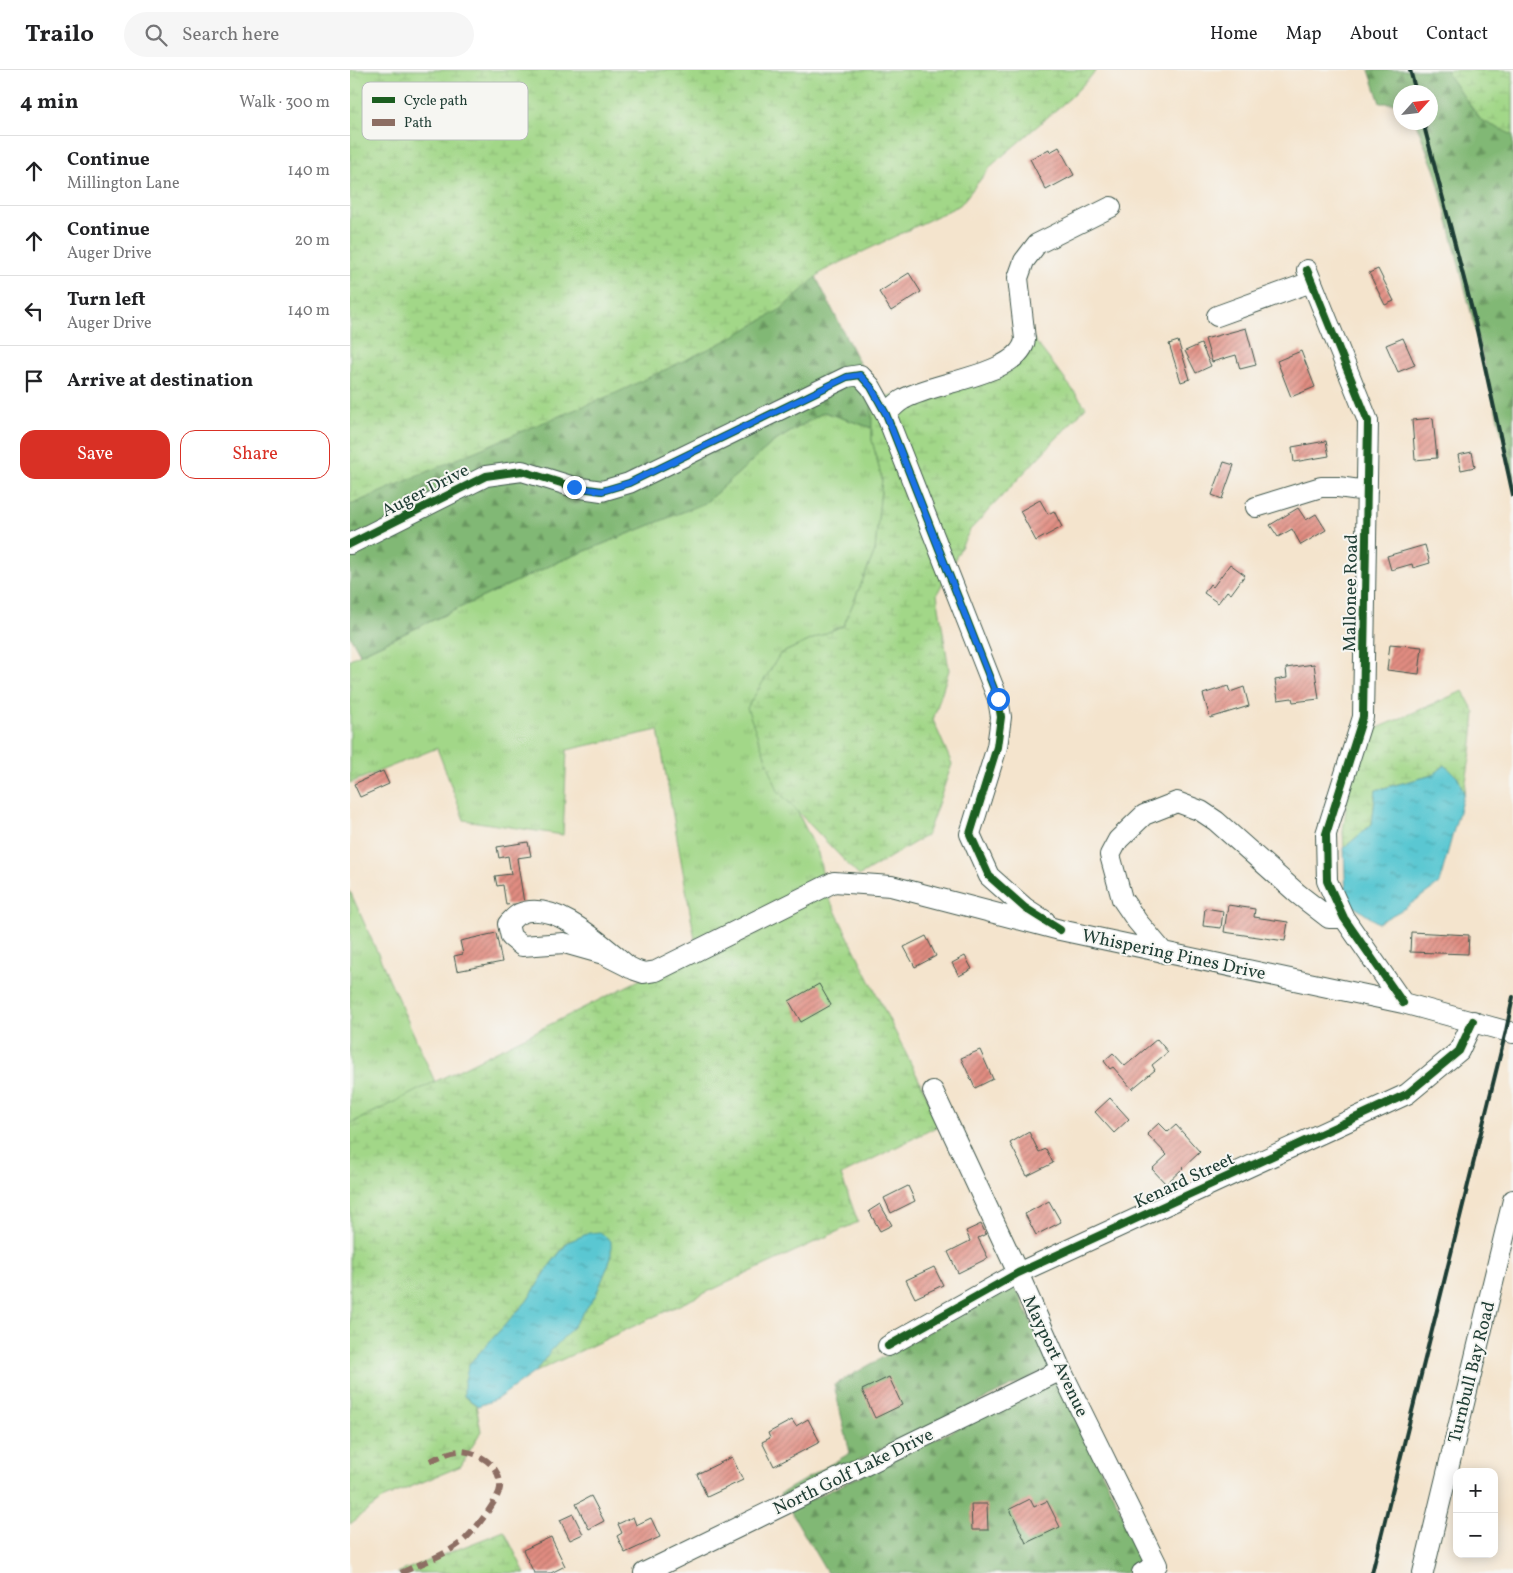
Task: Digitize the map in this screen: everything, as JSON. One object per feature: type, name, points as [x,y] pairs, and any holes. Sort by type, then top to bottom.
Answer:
[{"type":"street","points":[[1060,930],[1025,908],[989,876],[970,834],[997,747],[1001,717],[998,699],[886,414],[904,398],[999,366],[1016,358],[1024,346],[1025,339],[1018,278],[1024,261],[1037,244],[1111,207]]},
{"type":"street","name":"Mallonee Road","points":[[1217,316],[1309,276],[1368,420],[1363,718],[1326,834],[1327,881],[1344,918],[1403,1002]]},
{"type":"street","name":"Auger Drive","points":[[350,544],[486,476],[522,470],[574,487],[602,491],[629,483],[847,377],[860,375],[871,387],[886,414]]},
{"type":"street","points":[[1256,507],[1321,487],[1338,487],[1366,491]]},
{"type":"street","points":[[1164,953],[1137,921],[1122,899],[1110,855],[1118,840],[1144,815],[1177,802],[1201,811],[1216,821],[1298,894],[1329,918],[1344,918]]},
{"type":"street","name":"Whispering Pines Drive","points":[[630,968],[644,973],[656,971],[834,882],[891,886],[1060,930],[1403,1002],[1513,1033]]},
{"type":"street","points":[[532,911],[551,913],[576,926],[630,968],[602,954],[564,943],[522,946],[511,937],[508,924],[517,914],[532,911]]},
{"type":"street","name":"Kenard Street","points":[[888,1346],[1018,1272],[1407,1094],[1459,1051],[1473,1021]]},
{"type":"street","name":"Mayport Avenue","points":[[933,1091],[1018,1272],[1149,1569]]},
{"type":"street","name":"Turnbull Bay Road","points":[[1423,1573],[1513,1200]]},
{"type":"street","name":"North Golf Lake Drive","points":[[644,1573],[1061,1370]]},
{"type":"green space","points":[[350,70],[1097,70],[1071,97],[993,164],[960,205],[823,271],[781,309],[725,341],[616,393],[350,505]]},
{"type":"green space","points":[[1369,70],[1448,70],[1448,75],[1481,120],[1513,135],[1513,478],[1436,174],[1419,130],[1438,130],[1438,85],[1393,85],[1393,103],[1380,103]]},
{"type":"green space","points":[[1448,70],[1513,70],[1513,135],[1481,120],[1448,75]]},
{"type":"green space","points":[[816,277],[877,399],[872,406],[872,428],[824,412],[772,443],[705,503],[558,562],[360,654],[350,636],[350,505],[616,393],[725,341],[781,309]]},
{"type":"green space","points":[[1033,338],[1086,407],[970,530],[937,594],[949,670],[933,720],[952,764],[927,835],[859,876],[778,791],[747,708],[780,654],[844,625],[875,551],[882,479],[872,440],[872,406],[877,399],[977,376]]},
{"type":"green space","points":[[824,412],[872,428],[872,440],[882,479],[875,551],[844,625],[780,654],[778,791],[796,809],[818,853],[826,891],[697,951],[658,730],[567,750],[563,835],[464,820],[437,748],[350,783],[350,659],[558,562],[705,503],[772,443]]},
{"type":"green space","points":[[1463,691],[1475,713],[1464,793],[1458,778],[1445,765],[1433,775],[1376,790],[1372,824],[1344,848],[1343,832],[1355,738]]},
{"type":"green space","points":[[824,888],[940,1125],[841,1175],[858,1222],[535,1372],[604,1274],[611,1258],[568,1241],[527,1301],[469,1364],[464,1396],[476,1405],[481,1431],[461,1466],[384,1498],[350,1524],[350,1124]]},
{"type":"green space","points":[[350,891],[435,1082],[350,1124]]},
{"type":"green space","points":[[1014,1283],[1051,1367],[782,1497],[780,1494],[850,1453],[834,1385]]},
{"type":"green space","points":[[1057,1380],[1146,1562],[1125,1573],[827,1573],[790,1510]]},
{"type":"green space","points":[[504,1531],[525,1573],[397,1573]]},
{"type":"water","points":[[1445,765],[1458,778],[1464,793],[1439,884],[1405,908],[1378,923],[1346,901],[1344,848],[1372,824],[1376,790],[1433,775]]},
{"type":"water","points":[[600,1232],[611,1241],[611,1258],[596,1295],[572,1328],[535,1372],[497,1399],[478,1406],[464,1396],[464,1384],[469,1364],[527,1301],[550,1265],[568,1242],[589,1233]]},
{"type":"building","points":[[1059,147],[1074,175],[1046,190],[1030,159],[1049,149],[1050,152]]},
{"type":"building","points":[[1378,269],[1394,301],[1385,305],[1369,273]]},
{"type":"building","points":[[909,273],[921,292],[891,311],[879,292]]},
{"type":"building","points":[[1246,328],[1256,365],[1240,369],[1236,355],[1212,362],[1205,339]]},
{"type":"building","points":[[1403,338],[1415,365],[1398,372],[1386,345]]},
{"type":"building","points":[[1178,341],[1190,379],[1181,382],[1169,344]]},
{"type":"building","points":[[1201,344],[1211,366],[1196,373],[1185,351]]},
{"type":"building","points":[[1301,351],[1315,387],[1291,397],[1277,361]]},
{"type":"building","points":[[1433,418],[1437,458],[1415,460],[1412,420]]},
{"type":"building","points":[[1326,441],[1329,456],[1294,462],[1292,447]]},
{"type":"building","points":[[1472,452],[1475,467],[1461,470],[1458,455]]},
{"type":"building","points":[[1224,462],[1234,465],[1222,499],[1212,495]]},
{"type":"building","points":[[1040,500],[1048,514],[1054,511],[1062,527],[1036,541],[1020,511]]},
{"type":"building","points":[[1298,508],[1306,520],[1316,514],[1326,530],[1301,545],[1292,529],[1278,537],[1270,525]]},
{"type":"building","points":[[1425,545],[1430,563],[1413,568],[1412,564],[1391,570],[1387,556]]},
{"type":"building","points":[[1230,564],[1245,575],[1231,594],[1227,591],[1218,603],[1204,593],[1210,584],[1213,587]]},
{"type":"building","points":[[1390,644],[1422,647],[1419,674],[1387,670]]},
{"type":"building","points":[[1314,664],[1319,699],[1293,702],[1292,698],[1278,700],[1275,680],[1287,678],[1286,668]]},
{"type":"building","points":[[1228,686],[1230,692],[1244,687],[1249,706],[1210,718],[1203,694]]},
{"type":"building","points":[[383,771],[389,784],[360,797],[354,784]]},
{"type":"building","points":[[528,842],[531,856],[517,858],[524,903],[506,905],[503,885],[497,886],[495,876],[511,874],[508,856],[499,858],[497,847]]},
{"type":"building","points":[[1228,905],[1255,909],[1254,917],[1288,922],[1285,941],[1224,932]]},
{"type":"building","points":[[1205,908],[1223,911],[1221,928],[1203,926]]},
{"type":"building","points":[[1411,932],[1469,935],[1468,954],[1410,952]]},
{"type":"building","points":[[496,933],[502,962],[457,971],[454,956],[463,954],[460,941]]},
{"type":"building","points":[[926,936],[936,956],[915,967],[904,947]]},
{"type":"building","points":[[965,956],[972,969],[959,976],[952,963]]},
{"type":"building","points":[[819,984],[831,1005],[801,1022],[789,1001]]},
{"type":"building","points":[[1157,1039],[1168,1052],[1152,1065],[1155,1070],[1132,1089],[1113,1067],[1110,1069],[1104,1061],[1113,1053],[1125,1066]]},
{"type":"building","points":[[980,1050],[993,1079],[975,1088],[961,1058]]},
{"type":"building","points":[[1110,1098],[1129,1119],[1114,1133],[1095,1112]]},
{"type":"building","points":[[1159,1123],[1168,1132],[1176,1125],[1200,1152],[1166,1184],[1152,1169],[1167,1155],[1147,1134]]},
{"type":"building","points":[[1029,1132],[1039,1152],[1046,1149],[1053,1163],[1027,1176],[1010,1143]]},
{"type":"building","points":[[908,1186],[915,1201],[891,1213],[884,1198]]},
{"type":"building","points":[[1049,1201],[1061,1222],[1036,1235],[1025,1214]]},
{"type":"building","points":[[880,1204],[892,1225],[880,1231],[869,1211]]},
{"type":"building","points":[[981,1224],[986,1234],[978,1238],[988,1258],[958,1273],[948,1252],[970,1241],[966,1231]]},
{"type":"building","points":[[934,1267],[943,1285],[915,1298],[906,1280]]},
{"type":"building","points":[[889,1377],[902,1405],[875,1418],[862,1390]]},
{"type":"building","points":[[808,1419],[820,1442],[774,1466],[762,1442],[770,1438],[768,1433],[792,1420],[796,1426]]},
{"type":"building","points":[[732,1457],[743,1480],[707,1497],[697,1474]]},
{"type":"building","points":[[591,1496],[604,1521],[589,1529],[576,1504]]},
{"type":"building","points":[[1030,1499],[1034,1507],[1047,1501],[1060,1527],[1026,1543],[1010,1509]]},
{"type":"building","points":[[971,1504],[987,1504],[988,1530],[972,1530]]},
{"type":"building","points":[[573,1514],[583,1534],[570,1540],[560,1520]]},
{"type":"building","points":[[633,1517],[636,1525],[651,1518],[660,1537],[625,1553],[617,1536],[622,1533],[618,1524]]},
{"type":"building","points":[[551,1537],[565,1566],[551,1573],[534,1573],[523,1550]]},
{"type":"railway","points":[[1410,70],[1414,85]]},
{"type":"railway","points":[[1425,130],[1475,321],[1513,495]]},
{"type":"railway","points":[[1372,1573],[1513,997]]},
{"type":"marked path","points":[[401,1573],[459,1544],[486,1514],[499,1493],[500,1480],[497,1473],[481,1457],[459,1451],[430,1461]]},
{"type":"cycle path","points":[[1307,270],[1368,421],[1363,717],[1326,834],[1327,881],[1344,918],[1403,1003]]},
{"type":"cycle path","points":[[350,544],[486,476],[522,471],[574,487],[602,491],[629,483],[847,377],[860,375],[871,387],[886,414],[998,699],[1001,717],[997,747],[970,834],[989,876],[1025,908],[1060,930]]},
{"type":"cycle path","points":[[888,1346],[1018,1273],[1407,1094],[1459,1051],[1473,1021]]},
{"type":"route","points":[[574,487],[602,491],[629,483],[847,377],[860,375],[871,387],[886,414],[998,699]]}]
